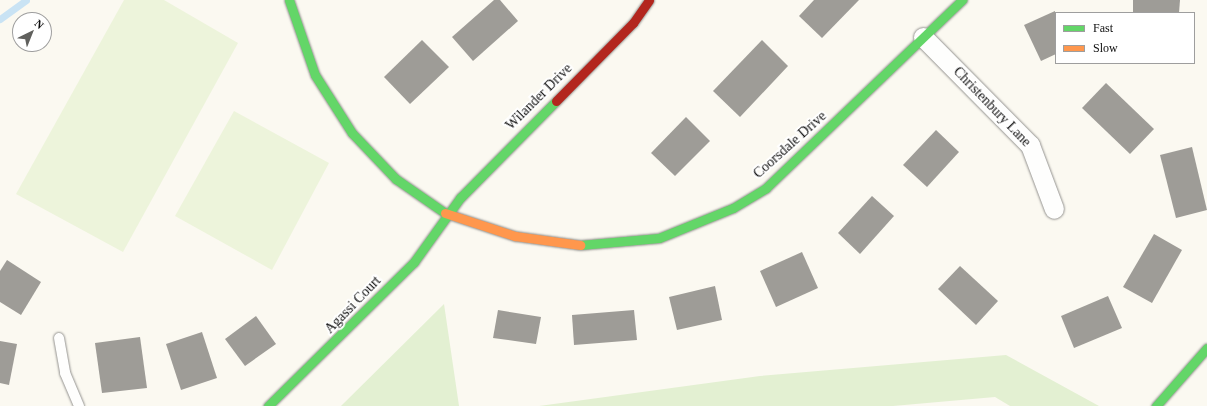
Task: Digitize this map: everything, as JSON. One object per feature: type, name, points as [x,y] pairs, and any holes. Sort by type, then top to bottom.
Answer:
[{"type":"street","name":"Coorsdale Drive","points":[[288,0],[315,75],[352,133],[396,179],[448,215],[515,236],[590,246],[659,238],[692,227],[733,208],[782,175],[962,0]]},
{"type":"street","name":"Wilander Drive","points":[[448,215],[481,175],[633,23],[649,0]]},
{"type":"street","name":"Christenbury Lane","points":[[923,37],[1030,145],[1054,210]]},
{"type":"street","name":"Agassi Court","points":[[268,406],[284,394],[414,262],[448,215]]},
{"type":"street","points":[[1156,406],[1207,348]]},
{"type":"lane","points":[[59,338],[65,373],[79,406]]},
{"type":"green space","points":[[124,0],[164,0],[238,43],[123,252],[16,194]]},
{"type":"green space","points":[[234,111],[329,163],[272,270],[175,216]]},
{"type":"green space","points":[[444,304],[459,406],[341,406]]},
{"type":"green space","points":[[1006,355],[1099,406],[1010,406],[995,397],[893,406],[539,406],[760,376]]},
{"type":"building","points":[[494,0],[500,0],[518,21],[473,61],[452,37]]},
{"type":"building","points":[[814,0],[859,0],[822,38],[799,16]]},
{"type":"building","points":[[1133,0],[1180,0],[1179,12],[1133,12]]},
{"type":"building","points":[[1055,11],[1055,54],[1041,61],[1024,25]]},
{"type":"building","points":[[422,40],[449,67],[410,104],[384,77]]},
{"type":"building","points":[[762,40],[788,66],[740,117],[713,91]]},
{"type":"building","points":[[1106,83],[1154,129],[1130,154],[1082,108]]},
{"type":"building","points":[[686,117],[710,141],[675,176],[651,153]]},
{"type":"building","points":[[936,130],[959,152],[927,187],[903,165]]},
{"type":"building","points":[[1192,147],[1207,210],[1176,218],[1160,155]]},
{"type":"building","points":[[872,196],[894,216],[860,254],[838,233]]},
{"type":"building","points":[[1154,234],[1182,250],[1152,303],[1123,287]]},
{"type":"building","points":[[802,252],[818,288],[776,307],[760,271]]},
{"type":"building","points":[[7,260],[41,282],[21,315],[0,302],[0,271]]},
{"type":"building","points":[[960,266],[998,301],[976,325],[938,289]]},
{"type":"building","points":[[715,286],[722,320],[677,330],[669,297]]},
{"type":"building","points":[[1108,296],[1122,328],[1074,348],[1061,316]]},
{"type":"building","points":[[498,310],[541,317],[536,344],[493,338]]},
{"type":"building","points":[[634,310],[637,340],[574,345],[572,315]]},
{"type":"building","points":[[256,316],[276,344],[245,366],[225,339]]},
{"type":"building","points":[[202,332],[217,378],[181,390],[166,344]]},
{"type":"building","points":[[140,337],[147,388],[102,393],[95,343]]},
{"type":"building","points":[[0,341],[17,344],[9,385],[0,383]]},
{"type":"waterway","points":[[0,19],[26,0]]},
{"type":"traffic: fast","points":[[289,0],[315,75],[352,133],[396,179],[445,213]]},
{"type":"traffic: fast","points":[[580,245],[659,238],[733,208],[766,188],[962,0]]},
{"type":"traffic: fast","points":[[268,406],[414,262],[460,198],[556,101]]},
{"type":"traffic: fast","points":[[1156,406],[1207,348]]},
{"type":"traffic: slow","points":[[445,213],[515,236],[580,245]]},
{"type":"traffic: jam","points":[[556,101],[633,23],[649,0]]}]
